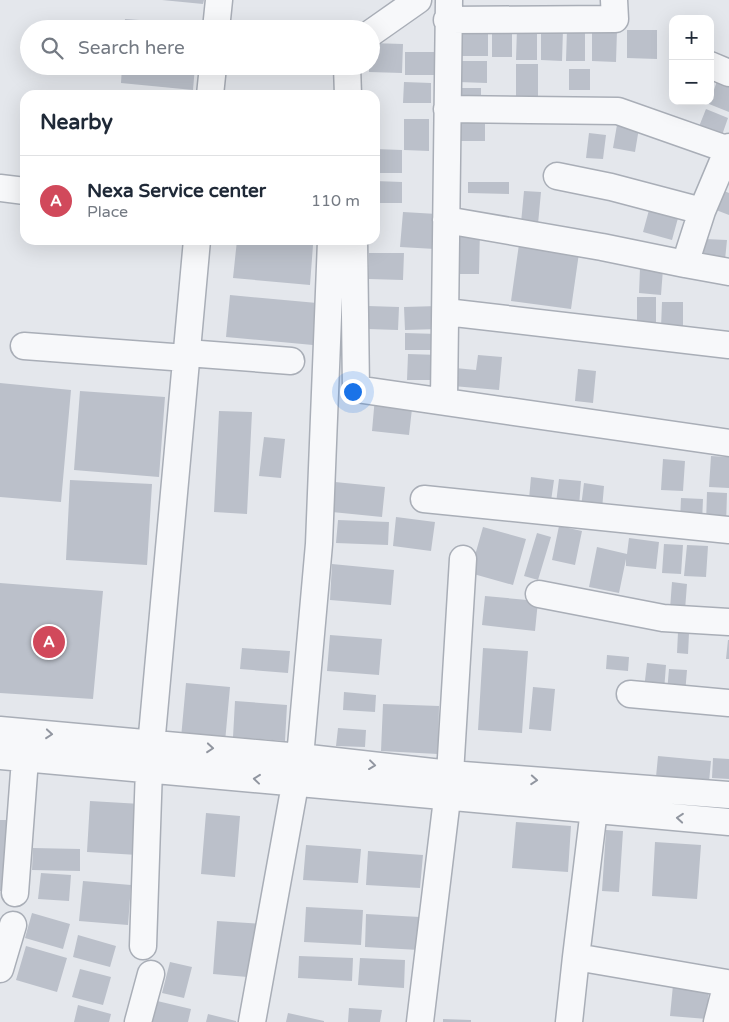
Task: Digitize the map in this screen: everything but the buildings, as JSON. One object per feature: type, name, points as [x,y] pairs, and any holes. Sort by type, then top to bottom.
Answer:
[{"type":"street","points":[[217,20],[219,0]]},
{"type":"street","points":[[380,27],[418,0]]},
{"type":"street","points":[[444,400],[448,10],[616,19],[614,0]]},
{"type":"street","points":[[714,67],[729,73]]},
{"type":"street","points":[[211,90],[212,75]]},
{"type":"street","points":[[347,75],[348,90]]},
{"type":"street","points":[[447,109],[618,110],[729,148],[702,211],[686,264]]},
{"type":"street","points":[[557,176],[611,187],[702,211]]},
{"type":"street","points":[[0,188],[20,190]]},
{"type":"street","points":[[446,220],[602,246],[729,272]]},
{"type":"street","points":[[142,946],[150,756],[197,245]]},
{"type":"street","points":[[342,245],[356,389],[444,400],[729,443]]},
{"type":"street","points":[[252,1022],[300,757],[342,245]]},
{"type":"street","points":[[446,312],[729,346]]},
{"type":"street","points":[[24,346],[291,361]]},
{"type":"street","points":[[424,499],[729,530]]},
{"type":"street","points":[[420,1022],[448,786],[463,559]]},
{"type":"street","points":[[539,594],[663,618],[729,622]]},
{"type":"street","points":[[630,694],[729,703]]},
{"type":"street","points":[[0,730],[295,782],[448,786],[597,785],[729,795]]},
{"type":"street","points":[[15,893],[12,758],[150,756],[300,757],[448,786],[594,811],[729,822]]},
{"type":"street","points":[[568,1022],[597,785]]},
{"type":"street","points":[[0,969],[13,925]]},
{"type":"street","points":[[576,957],[727,983],[717,1022]]},
{"type":"street","points":[[138,1022],[151,974]]},
{"type":"place","name":"Nexa Service center","points":[[49,642]]}]
